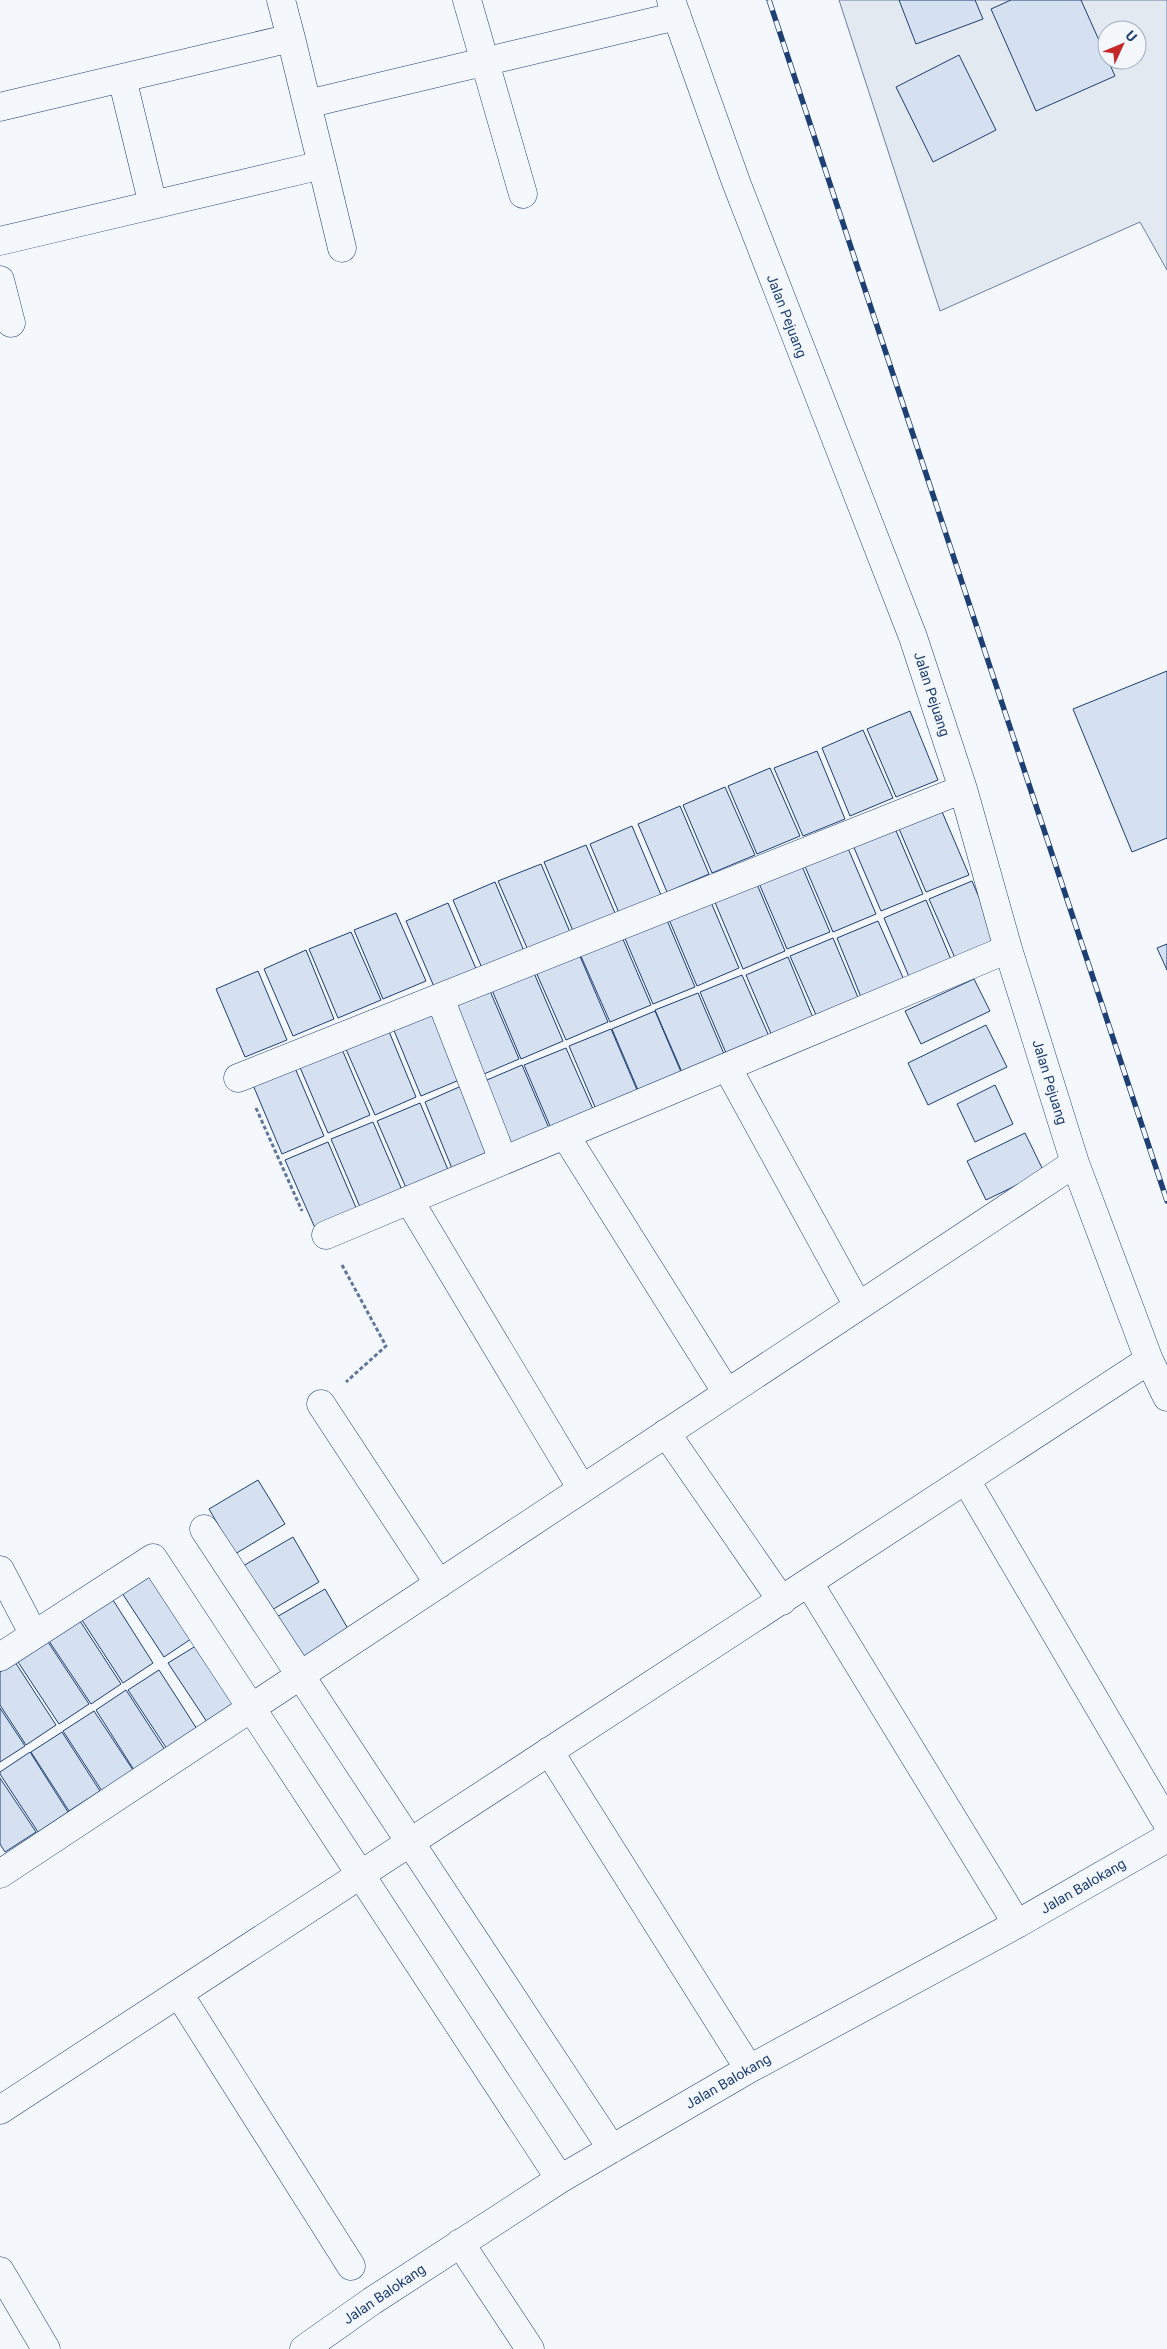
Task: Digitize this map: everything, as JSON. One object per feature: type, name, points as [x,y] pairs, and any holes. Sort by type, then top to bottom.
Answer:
[{"type":"street","points":[[281,0],[342,248]]},
{"type":"street","points":[[467,0],[523,194]]},
{"type":"street","points":[[307,104],[485,62],[674,8]]},
{"type":"street","name":"Jalan Pejuang","points":[[674,8],[736,182],[913,637],[963,789],[1008,949],[1075,1163],[1150,1360],[1167,1397]]},
{"type":"street","points":[[0,107],[291,38]]},
{"type":"street","points":[[122,78],[153,205]]},
{"type":"street","points":[[0,241],[322,165]]},
{"type":"street","points":[[0,280],[11,323]]},
{"type":"street","points":[[238,1078],[963,789]]},
{"type":"street","points":[[326,1235],[1008,949]]},
{"type":"street","points":[[440,998],[504,1160]]},
{"type":"street","points":[[727,1067],[858,1306]]},
{"type":"street","points":[[565,1135],[727,1394]]},
{"type":"street","points":[[0,1874],[1075,1163]]},
{"type":"street","points":[[409,1200],[582,1489]]},
{"type":"street","points":[[0,2110],[1150,1360]]},
{"type":"street","points":[[321,1404],[439,1584]]},
{"type":"street","points":[[666,1433],[782,1601]]},
{"type":"street","points":[[966,1480],[1167,1823]]},
{"type":"street","points":[[204,1528],[612,2149]]},
{"type":"street","points":[[0,1658],[153,1558],[560,2179]]},
{"type":"street","points":[[0,1570],[34,1635]]},
{"type":"street","points":[[809,1583],[1016,1924]]},
{"type":"street","points":[[549,1751],[749,2069]]},
{"type":"street","name":"Jalan Balokang","points":[[304,2349],[372,2300],[560,2179],[749,2069],[1016,1924],[1167,1838]]},
{"type":"street","points":[[179,1994],[351,2266]]},
{"type":"street","points":[[460,2243],[530,2349]]},
{"type":"street","points":[[0,2271],[46,2349]]},
{"type":"shaded area","points":[[839,0],[1167,0],[1167,270],[1140,222],[940,311]]},
{"type":"building","points":[[899,0],[975,0],[983,19],[916,44]]},
{"type":"building","points":[[1011,0],[1081,0],[1097,36],[1097,70],[1112,70],[1115,76],[1036,111],[991,9]]},
{"type":"building","points":[[959,55],[996,130],[933,162],[896,87]]},
{"type":"building","points":[[1167,671],[1167,838],[1132,852],[1073,709]]},
{"type":"building","points":[[910,711],[938,780],[896,797],[867,729]]},
{"type":"building","points":[[863,730],[893,798],[850,816],[822,748]]},
{"type":"building","points":[[817,751],[845,819],[803,836],[774,768]]},
{"type":"building","points":[[770,768],[800,836],[757,854],[728,786]]},
{"type":"building","points":[[725,787],[755,855],[712,873],[683,805]]},
{"type":"building","points":[[680,806],[709,874],[667,892],[638,824]]},
{"type":"building","points":[[940,807],[969,875],[926,892],[897,824]]},
{"type":"building","points":[[632,826],[661,895],[619,913],[590,844]]},
{"type":"building","points":[[894,826],[923,894],[881,911],[852,843]]},
{"type":"building","points":[[586,845],[615,913],[573,931],[544,862]]},
{"type":"building","points":[[847,846],[876,914],[833,932],[804,864]]},
{"type":"building","points":[[541,864],[570,932],[528,950],[498,881]]},
{"type":"building","points":[[801,864],[830,932],[787,949],[758,881]]},
{"type":"building","points":[[972,881],[1001,949],[959,967],[929,899]]},
{"type":"building","points":[[495,882],[524,951],[482,968],[453,900]]},
{"type":"building","points":[[756,882],[785,951],[743,969],[714,900]]},
{"type":"building","points":[[710,900],[739,968],[697,986],[668,917]]},
{"type":"building","points":[[926,900],[955,969],[913,986],[884,918]]},
{"type":"building","points":[[448,903],[477,971],[435,989],[406,921]]},
{"type":"building","points":[[396,913],[426,981],[383,999],[354,930]]},
{"type":"building","points":[[666,918],[695,987],[653,1004],[624,936]]},
{"type":"building","points":[[878,921],[908,989],[865,1007],[837,938]]},
{"type":"building","points":[[351,932],[381,1000],[338,1018],[309,949]]},
{"type":"building","points":[[622,937],[651,1005],[610,1022],[580,954]]},
{"type":"building","points":[[833,938],[862,1007],[820,1024],[790,956]]},
{"type":"building","points":[[1167,944],[1167,970],[1157,948]]},
{"type":"building","points":[[306,950],[334,1019],[293,1036],[264,969]]},
{"type":"building","points":[[579,954],[608,1022],[566,1040],[536,972]]},
{"type":"building","points":[[788,957],[816,1025],[775,1043],[746,975]]},
{"type":"building","points":[[258,971],[287,1040],[245,1057],[216,989]]},
{"type":"building","points":[[534,973],[563,1041],[521,1059],[492,990]]},
{"type":"building","points":[[742,975],[772,1043],[729,1060],[700,992]]},
{"type":"building","points":[[974,979],[990,1011],[921,1044],[905,1011]]},
{"type":"building","points":[[490,991],[519,1059],[477,1077],[448,1008]]},
{"type":"building","points":[[698,993],[727,1061],[685,1079],[655,1010]]},
{"type":"building","points":[[435,1010],[464,1078],[421,1096],[393,1028]]},
{"type":"building","points":[[655,1011],[684,1079],[641,1097],[612,1029]]},
{"type":"building","points":[[986,1025],[1007,1067],[928,1105],[908,1063]]},
{"type":"building","points":[[388,1029],[416,1097],[375,1115],[345,1047]]},
{"type":"building","points":[[611,1029],[640,1097],[598,1114],[569,1046]]},
{"type":"building","points":[[341,1047],[370,1115],[328,1133],[299,1065]]},
{"type":"building","points":[[566,1048],[596,1116],[553,1133],[524,1065]]},
{"type":"building","points":[[522,1065],[551,1133],[509,1151],[480,1083]]},
{"type":"building","points":[[295,1068],[324,1136],[282,1154],[253,1085]]},
{"type":"building","points":[[466,1084],[496,1152],[453,1171],[425,1102]]},
{"type":"building","points":[[995,1085],[1013,1124],[975,1142],[957,1104]]},
{"type":"building","points":[[420,1103],[449,1172],[407,1190],[377,1121]]},
{"type":"building","points":[[373,1122],[402,1190],[360,1207],[331,1139]]},
{"type":"building","points":[[1025,1133],[1044,1172],[986,1200],[967,1161]]},
{"type":"building","points":[[328,1142],[357,1210],[315,1228],[285,1160]]},
{"type":"building","points":[[258,1480],[285,1524],[235,1554],[209,1509]]},
{"type":"building","points":[[293,1537],[319,1582],[270,1611],[243,1566]]},
{"type":"building","points":[[153,1574],[194,1637],[164,1657],[122,1593]]},
{"type":"building","points":[[325,1589],[351,1634],[302,1663],[275,1618]]},
{"type":"building","points":[[113,1600],[153,1663],[123,1683],[82,1620]]},
{"type":"building","points":[[80,1621],[121,1684],[91,1704],[49,1641]]},
{"type":"building","points":[[48,1642],[89,1704],[59,1724],[18,1662]]},
{"type":"building","points":[[199,1644],[238,1703],[207,1722],[168,1663]]},
{"type":"building","points":[[15,1662],[56,1725],[26,1745],[0,1705],[0,1672]]},
{"type":"building","points":[[159,1670],[197,1729],[167,1749],[128,1690]]},
{"type":"building","points":[[126,1690],[165,1750],[134,1770],[96,1710]]},
{"type":"building","points":[[0,1708],[25,1746],[0,1762]]},
{"type":"building","points":[[94,1711],[133,1770],[102,1791],[63,1731]]},
{"type":"building","points":[[62,1732],[100,1791],[69,1811],[31,1752]]},
{"type":"building","points":[[30,1752],[68,1812],[38,1832],[0,1774],[0,1772]]},
{"type":"building","points":[[0,1778],[36,1832],[5,1852],[0,1844]]},
{"type":"railway","points":[[769,0],[1167,1201]]}]
